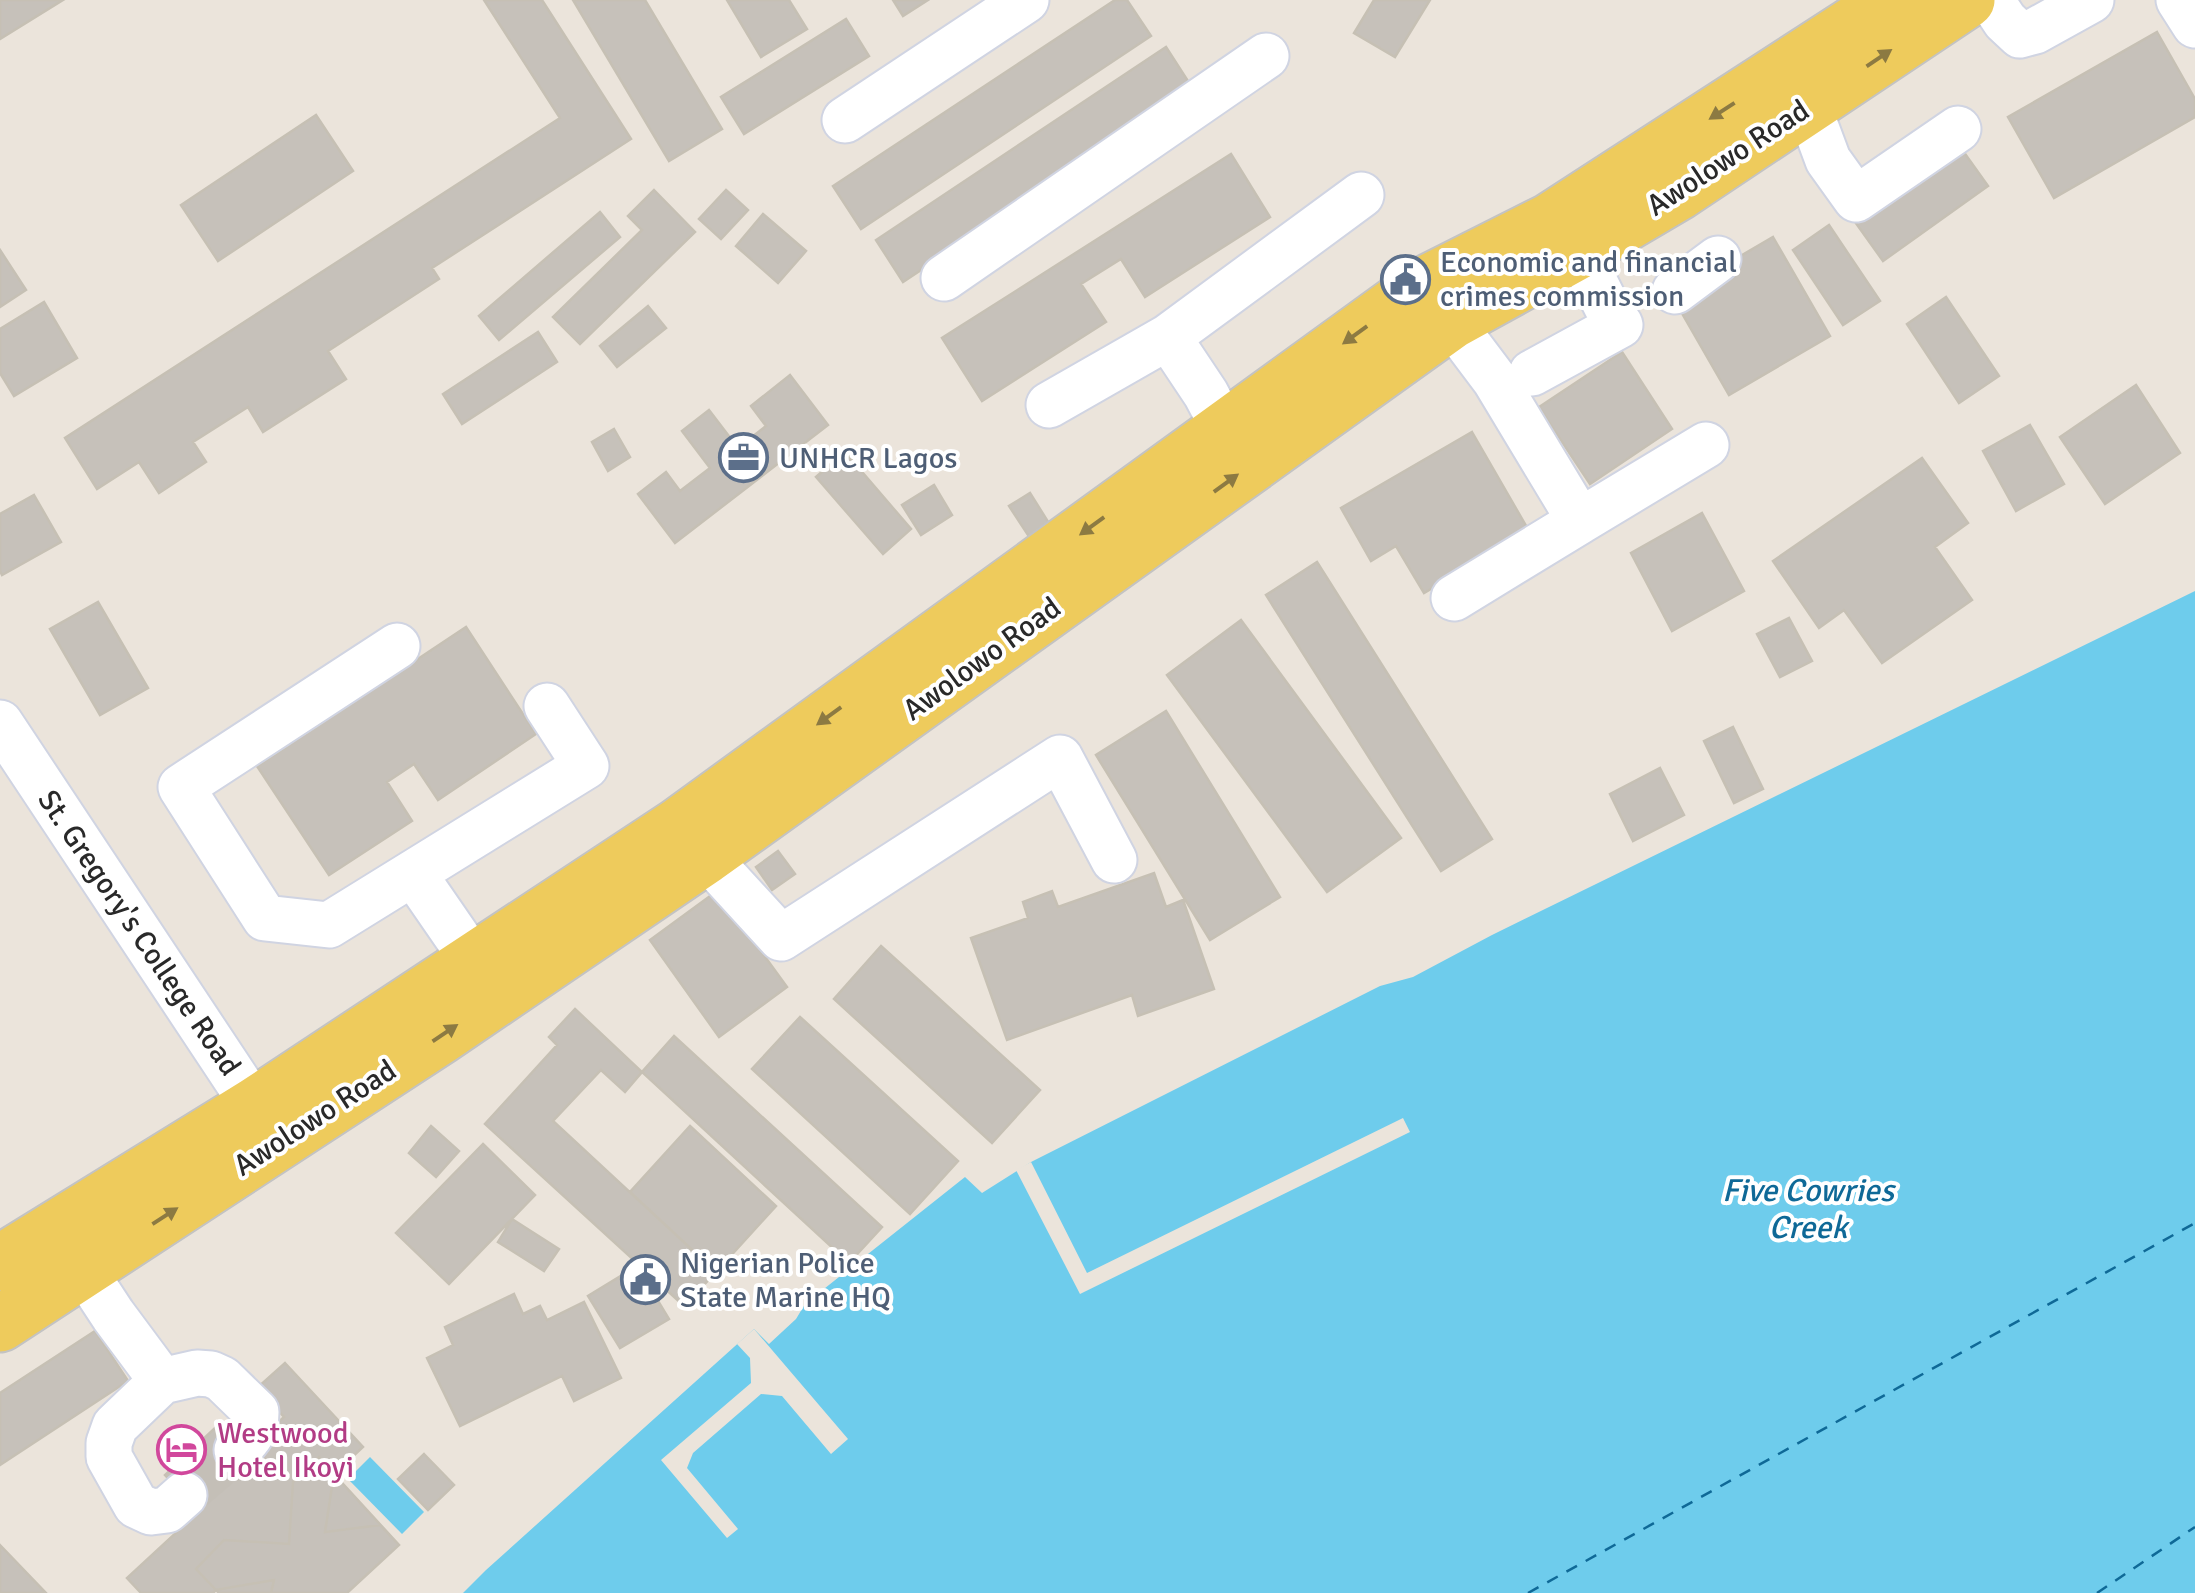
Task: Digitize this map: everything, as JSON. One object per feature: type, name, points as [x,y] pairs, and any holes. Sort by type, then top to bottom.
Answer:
[{"type":"main road","name":"Awolowo Road","points":[[0,1324],[69,1249],[265,1125],[441,1036],[1225,430],[1438,303],[1565,236],[1679,192],[1891,0]]},
{"type":"main road","name":"Awolowo Road","points":[[1796,88],[1967,0]]},
{"type":"main road","name":"Awolowo Road","points":[[265,1125],[473,960],[692,841],[1438,303]]},
{"type":"main road","name":"Awolowo Road","points":[[0,1262],[69,1249]]},
{"type":"street","points":[[845,120],[1026,0]]},
{"type":"street","points":[[1991,0],[2020,35],[2035,31],[2091,0]]},
{"type":"street","points":[[2180,0],[2195,25]]},
{"type":"street","points":[[944,278],[1266,56]]},
{"type":"street","points":[[1796,88],[1828,160],[1856,199],[1958,129]]},
{"type":"street","points":[[1049,405],[1168,336],[1361,194]]},
{"type":"street","points":[[1532,373],[1620,325],[1565,236]]},
{"type":"street","points":[[1675,291],[1718,259]]},
{"type":"street","points":[[1438,303],[1494,380],[1580,520]]},
{"type":"street","points":[[1168,336],[1225,430]]},
{"type":"street","points":[[1454,598],[1706,445]]},
{"type":"street","points":[[397,646],[180,787],[266,918],[330,925],[586,766],[547,706]]},
{"type":"street","name":"St. Gregory's College Road","points":[[0,723],[265,1125]]},
{"type":"street","points":[[692,841],[781,938],[1060,758],[1114,860]]},
{"type":"street","points":[[413,873],[473,960]]},
{"type":"street","points":[[69,1249],[162,1382]]},
{"type":"street","points":[[184,1495],[167,1510],[151,1512],[136,1506],[110,1456],[109,1442],[115,1426],[162,1382],[197,1372],[222,1378],[256,1412],[251,1437],[236,1450]]},
{"type":"water","name":"Five Cowries Creek","points":[[2195,591],[2195,1593],[463,1593],[754,1329],[769,1344],[796,1319],[805,1304],[965,1177],[982,1193],[1031,1162],[1380,986],[1413,977]]},
{"type":"water","points":[[370,1457],[424,1512],[402,1534],[348,1479]]},
{"type":"pier","points":[[1403,1118],[1410,1132],[1080,1294],[1016,1170],[1031,1162],[1087,1273]]},
{"type":"pier","points":[[754,1329],[848,1439],[831,1454],[782,1396],[761,1394],[693,1453],[687,1468],[738,1529],[727,1538],[661,1460],[751,1383],[750,1358],[737,1344]]},
{"type":"building","points":[[0,0],[63,0],[0,39]]},
{"type":"building","points":[[484,0],[542,0],[631,139],[432,268],[439,279],[328,351],[346,379],[263,432],[248,407],[193,442],[206,462],[159,493],[139,462],[97,489],[65,438],[560,118]]},
{"type":"building","points":[[573,0],[645,0],[722,129],[669,161]]},
{"type":"building","points":[[727,0],[789,0],[807,29],[761,57]]},
{"type":"building","points":[[893,0],[928,0],[903,16]]},
{"type":"building","points":[[1115,0],[1127,0],[1151,36],[861,229],[833,186]]},
{"type":"building","points":[[1374,0],[1430,0],[1395,57],[1354,33]]},
{"type":"building","points":[[846,19],[869,56],[744,134],[721,97]]},
{"type":"building","points":[[2157,32],[2195,99],[2195,117],[2054,198],[2008,117]]},
{"type":"building","points":[[1166,47],[1193,89],[903,282],[876,240]]},
{"type":"building","points":[[316,115],[353,171],[218,261],[181,205]]},
{"type":"building","points":[[1958,144],[1988,186],[1883,261],[1853,219]]},
{"type":"building","points":[[1231,154],[1270,217],[1145,297],[1121,259],[1081,284],[1106,322],[982,401],[942,338]]},
{"type":"building","points":[[654,190],[695,232],[580,344],[553,317],[642,230],[628,216]]},
{"type":"building","points":[[726,190],[748,210],[721,239],[699,219]]},
{"type":"building","points":[[600,212],[620,237],[499,340],[479,316]]},
{"type":"building","points":[[763,214],[806,251],[778,283],[736,246]]},
{"type":"building","points":[[1829,225],[1880,301],[1843,325],[1793,250]]},
{"type":"building","points":[[1773,237],[1830,336],[1729,395],[1672,296]]},
{"type":"building","points":[[0,250],[26,290],[0,307]]},
{"type":"building","points":[[1946,297],[1999,376],[1959,403],[1907,324]]},
{"type":"building","points":[[44,302],[77,358],[14,396],[0,373],[0,329]]},
{"type":"building","points":[[648,306],[666,328],[617,367],[600,346]]},
{"type":"building","points":[[538,332],[557,362],[462,424],[443,394]]},
{"type":"building","points":[[1622,352],[1672,429],[1590,484],[1539,407]]},
{"type":"building","name":"UNHCR Lagos","points":[[790,375],[828,425],[675,543],[638,494],[666,472],[680,491],[710,468],[682,431],[709,410],[738,448],[766,426],[751,406]]},
{"type":"building","points":[[2136,385],[2180,453],[2105,504],[2060,437]]},
{"type":"building","points":[[2030,425],[2064,484],[2016,511],[1983,451]]},
{"type":"building","points":[[614,429],[630,457],[608,471],[592,442]]},
{"type":"building","points":[[1472,432],[1529,531],[1424,593],[1396,546],[1371,561],[1341,508]]},
{"type":"building","points":[[845,452],[911,529],[883,554],[816,477]]},
{"type":"building","points":[[1922,458],[1968,523],[1935,547],[1972,600],[1882,663],[1844,610],[1819,628],[1773,561]]},
{"type":"building","points":[[934,485],[952,515],[921,535],[902,505]]},
{"type":"building","points":[[1030,493],[1052,528],[1032,541],[1009,506]]},
{"type":"building","points":[[34,495],[61,542],[2,575],[0,514]]},
{"type":"building","points":[[1702,513],[1744,591],[1672,631],[1631,553]]},
{"type":"building","points":[[1317,562],[1492,839],[1441,871],[1266,595]]},
{"type":"building","points":[[98,602],[148,688],[100,715],[50,629]]},
{"type":"building","points":[[1789,618],[1812,661],[1780,677],[1757,634]]},
{"type":"building","points":[[1241,620],[1401,838],[1327,892],[1167,675]]},
{"type":"building","points":[[466,627],[536,734],[438,800],[414,764],[387,782],[412,821],[329,875],[257,766]]},
{"type":"building","points":[[1166,711],[1280,897],[1210,940],[1096,755]]},
{"type":"building","points":[[1733,727],[1763,789],[1734,803],[1704,741]]},
{"type":"building","points":[[1660,768],[1684,815],[1633,841],[1610,794]]},
{"type":"building","points":[[778,851],[795,874],[772,890],[756,867]]},
{"type":"building","points":[[1154,873],[1166,907],[1183,900],[1214,989],[1138,1016],[1132,995],[1007,1040],[971,938],[1028,918],[1023,902],[1052,891],[1058,907]]},
{"type":"building","points":[[717,891],[787,987],[719,1037],[650,940]]},
{"type":"building","points":[[881,946],[1040,1090],[992,1143],[834,999]]},
{"type":"building","points":[[575,1009],[642,1072],[625,1092],[601,1070],[553,1121],[716,1272],[684,1306],[485,1124],[557,1045],[549,1037]]},
{"type":"building","points":[[800,1017],[958,1161],[910,1214],[752,1069]]},
{"type":"building","points":[[674,1036],[882,1227],[849,1263],[642,1072]]},
{"type":"building","points":[[431,1126],[459,1151],[436,1177],[409,1153]]},
{"type":"building","points":[[690,1126],[776,1206],[716,1272],[630,1192]]},
{"type":"building","points":[[483,1144],[535,1195],[449,1284],[396,1233]]},
{"type":"building","points":[[512,1219],[559,1249],[544,1271],[498,1242]]},
{"type":"building","points":[[637,1266],[669,1319],[620,1348],[588,1296]]},
{"type":"building","points":[[514,1294],[523,1314],[540,1306],[547,1320],[584,1302],[621,1378],[574,1401],[562,1376],[460,1426],[427,1358],[453,1345],[445,1327]]},
{"type":"building","points":[[95,1331],[128,1381],[0,1465],[0,1393]]},
{"type":"building","points":[[285,1363],[363,1447],[334,1474],[399,1545],[347,1593],[141,1593],[127,1578],[192,1518],[184,1510],[284,1417],[257,1388]]},
{"type":"building","points":[[216,1427],[242,1456],[191,1503],[165,1475]]},
{"type":"building","points":[[424,1454],[454,1485],[428,1510],[398,1479]]},
{"type":"building","points":[[319,1457],[334,1474],[325,1532],[380,1525],[399,1545],[347,1593],[271,1593],[274,1580],[216,1590],[196,1569],[224,1540],[289,1544],[293,1482]]},
{"type":"building","points":[[0,1545],[46,1593],[0,1593]]},
{"type":"building","points":[[0,1545],[46,1593],[0,1593]]},
{"type":"ferry route","points":[[1528,1593],[2195,1223]]},
{"type":"ferry route","points":[[2097,1593],[2195,1527]]},
{"type":"tunnel","points":[[184,1495],[237,1450]]},
{"type":"place","name":"Economic and financial crimes commission","points":[[1405,279]]},
{"type":"place","name":"UNHCR Lagos","points":[[744,458]]},
{"type":"place","name":"Nigerian Police State Marine HQ","points":[[645,1280]]},
{"type":"place","name":"Westwood Hotel Ikoyi","points":[[182,1450]]}]
